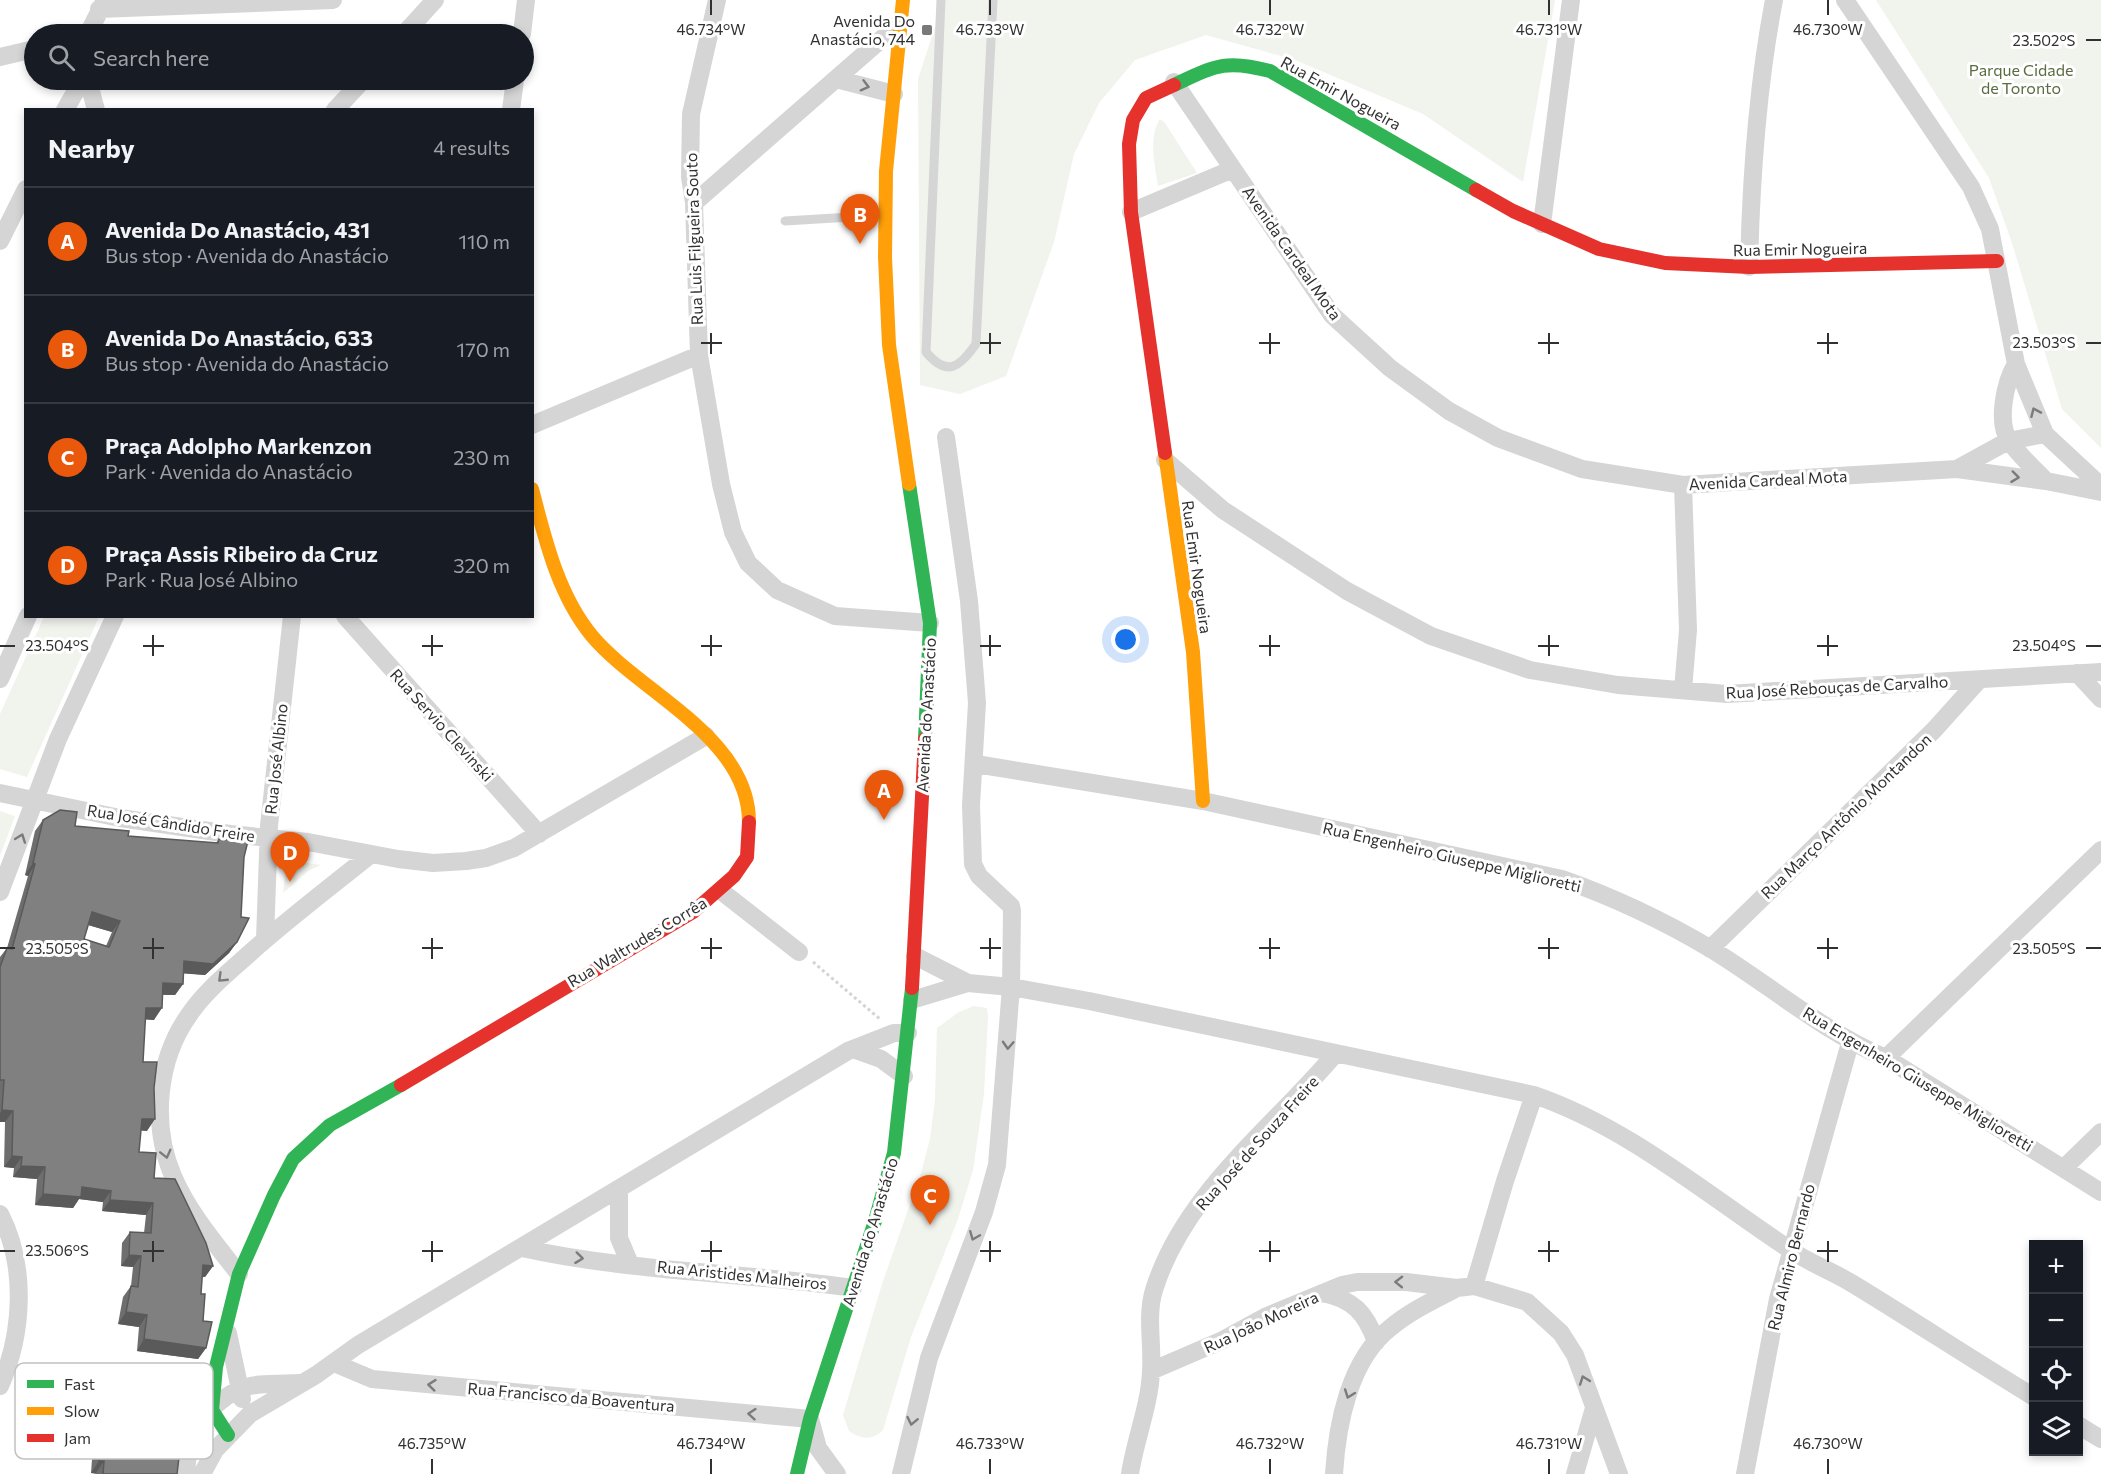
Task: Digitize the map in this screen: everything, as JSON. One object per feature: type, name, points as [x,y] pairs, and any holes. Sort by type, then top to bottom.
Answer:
[{"type":"street","points":[[93,24],[102,4],[333,0]]},
{"type":"street","points":[[413,24],[435,0]]},
{"type":"street","points":[[523,24],[526,0]]},
{"type":"street","name":"Rua Luis Filgueira Souto","points":[[717,0],[691,114],[690,177],[694,203],[699,356],[721,484],[733,532],[748,563],[777,590],[835,616],[930,623]]},
{"type":"street","name":"Avenida do Anastácio","points":[[797,1474],[810,1419],[894,1153],[904,1076],[901,1033],[912,1000],[930,623],[889,345],[886,171],[903,0]]},
{"type":"street","points":[[1542,224],[1570,0]]},
{"type":"street","points":[[1749,267],[1751,184],[1764,57],[1774,0]]},
{"type":"street","points":[[1845,0],[1971,187],[1990,229],[2016,364],[2045,435],[2101,486]]},
{"type":"street","points":[[694,203],[901,22]]},
{"type":"street","points":[[0,57],[24,51]]},
{"type":"street","name":"Rua Emir Nogueira","points":[[1203,801],[1193,652],[1131,212],[1129,144],[1133,120],[1146,98],[1174,82],[1216,65],[1244,64],[1270,71],[1514,211],[1599,249],[1665,262],[1749,267],[1997,261]]},
{"type":"street","points":[[836,79],[894,94]]},
{"type":"street","name":"Avenida Cardeal Mota","points":[[1174,82],[1332,315],[1390,368],[1449,411],[1498,438],[1582,469],[1683,485],[1957,469],[2046,481],[2101,492]]},
{"type":"street","points":[[66,108],[76,90]]},
{"type":"street","points":[[91,90],[95,108]]},
{"type":"street","points":[[337,108],[354,90]]},
{"type":"street","points":[[511,108],[514,90]]},
{"type":"street","points":[[1131,212],[1233,169]]},
{"type":"street","points":[[0,241],[24,193]]},
{"type":"street","points":[[534,424],[699,356]]},
{"type":"street","points":[[2016,364],[2007,379],[2004,405],[2008,441],[2046,481]]},
{"type":"street","name":"Avenida Cardeal Mota","points":[[1957,469],[2008,441],[2045,435]]},
{"type":"street","points":[[901,1474],[929,1359],[984,1212],[997,1165],[1011,987],[1011,906],[979,876],[973,864],[971,805],[976,764],[977,703],[972,635],[946,437]]},
{"type":"street","name":"Rua José Rebouças de Carvalho","points":[[1165,460],[1223,510],[1294,559],[1347,591],[1431,636],[1539,672],[1618,685],[1727,694],[2101,672]]},
{"type":"street","points":[[1683,485],[1689,630],[1683,690]]},
{"type":"street","name":"Rua Waltrudes Corrêa","points":[[213,1399],[216,1367],[239,1274],[274,1195],[293,1159],[330,1125],[664,930],[721,891],[734,878],[748,854],[750,827],[746,789],[730,763],[706,736],[604,649],[573,609],[555,568],[534,496]]},
{"type":"street","points":[[0,679],[27,618]]},
{"type":"street","points":[[0,892],[58,739],[114,618]]},
{"type":"street","name":"Rua José Albino","points":[[265,939],[268,838],[292,618]]},
{"type":"street","name":"Rua Servio Clevinski","points":[[347,618],[539,834]]},
{"type":"street","points":[[2077,673],[2101,699]]},
{"type":"street","name":"Rua Março Antônio Montandon","points":[[1710,949],[1934,730],[1979,680]]},
{"type":"street","name":"Rua José Cândido Freire","points":[[0,793],[170,826],[308,842],[370,855],[433,863],[466,861],[486,858],[514,848],[706,736]]},
{"type":"street","name":"Rua Engenheiro Giuseppe Miglioretti","points":[[976,764],[1203,801],[1562,879],[1608,895],[1710,949],[1850,1043],[1886,1058],[2101,1192]]},
{"type":"street","points":[[1886,1058],[2101,850]]},
{"type":"street","points":[[239,1274],[199,1224],[172,1174],[164,1144],[161,1095],[164,1069],[176,1035],[202,998],[265,939],[370,855]]},
{"type":"street","points":[[721,891],[799,952]]},
{"type":"street","points":[[915,956],[968,983],[1011,987],[1534,1095],[1596,1121],[1791,1251],[1829,1269],[2029,1394]]},
{"type":"street","points":[[912,1000],[968,983]]},
{"type":"street","points":[[213,1453],[250,1414],[304,1383],[366,1340],[619,1191],[853,1049],[901,1033]]},
{"type":"street","name":"Rua Almiro Bernardo","points":[[1746,1474],[1778,1299],[1850,1043]]},
{"type":"street","points":[[853,1049],[881,1059],[904,1076]]},
{"type":"street","name":"Rua José de Souza Freire","points":[[1151,1371],[1150,1318],[1153,1292],[1179,1233],[1222,1176],[1306,1089],[1336,1053]]},
{"type":"street","points":[[1334,1474],[1338,1434],[1348,1396],[1369,1350],[1388,1329],[1411,1312],[1466,1287],[1534,1095]]},
{"type":"street","points":[[2064,1167],[2101,1132]]},
{"type":"street","points":[[619,1191],[620,1238],[630,1264]]},
{"type":"street","points":[[0,1214],[15,1256],[18,1299],[16,1333],[10,1362],[0,1386]]},
{"type":"street","name":"Rua Aristides Malheiros","points":[[522,1248],[630,1264],[797,1280],[853,1288]]},
{"type":"street","name":"Rua João Moreira","points":[[1151,1371],[1322,1293],[1357,1282],[1406,1282],[1466,1287],[1527,1302],[1562,1333],[1575,1355],[1619,1474]]},
{"type":"street","points":[[1322,1293],[1341,1296],[1354,1305],[1372,1330],[1376,1342]]},
{"type":"street","name":"Rua Waltrudes Corrêa","points":[[227,1325],[238,1389],[250,1414]]},
{"type":"street","name":"Rua Francisco da Boaventura","points":[[334,1363],[372,1379],[810,1419]]},
{"type":"street","points":[[1130,1474],[1151,1371]]},
{"type":"street","points":[[213,1409],[238,1389],[304,1383]]},
{"type":"street","points":[[1575,1474],[1594,1408]]},
{"type":"street","points":[[213,1412],[228,1435]]},
{"type":"street","points":[[810,1419],[818,1448],[837,1474]]},
{"type":"street","points":[[2083,1428],[2101,1439]]},
{"type":"street","points":[[803,1444],[811,1474]]},
{"type":"street","points":[[200,1473],[209,1459]]},
{"type":"lane","points":[[941,0],[926,352],[938,366],[948,368],[965,359],[976,344],[993,0]]},
{"type":"lane","points":[[785,220],[885,215]]},
{"type":"path","points":[[799,952],[901,1033]]},
{"type":"green space","points":[[944,0],[1555,0],[1523,182],[1423,114],[1295,60],[1206,35],[1135,60],[1099,103],[1074,154],[1054,242],[1006,376],[960,394],[920,385],[918,79]]},
{"type":"green space","name":"Parque Cidade de Toronto","points":[[1876,0],[2101,0],[2101,448],[2062,409],[2012,243],[1989,178]]},
{"type":"green space","points":[[1160,119],[1165,123],[1197,173],[1158,186],[1153,143],[1156,126]]},
{"type":"green space","points":[[44,618],[99,618],[27,777],[0,769],[0,714]]},
{"type":"green space","points":[[0,811],[15,816],[0,856]]},
{"type":"green space","points":[[287,861],[321,865],[308,871],[283,893]]},
{"type":"green space","points":[[974,1006],[987,1008],[988,1016],[984,1094],[973,1170],[958,1219],[911,1337],[883,1430],[871,1437],[858,1436],[849,1431],[843,1415],[882,1284],[921,1173],[930,1139],[935,1099],[937,1028],[959,1012]]},
{"type":"building","points":[[60,810],[77,812],[75,826],[129,831],[128,836],[218,843],[219,839],[248,841],[244,857],[241,917],[249,918],[237,942],[213,964],[184,961],[183,984],[163,983],[162,1008],[146,1008],[143,1062],[157,1062],[154,1088],[155,1119],[142,1119],[139,1152],[156,1153],[154,1178],[175,1179],[206,1243],[213,1266],[203,1265],[201,1294],[205,1294],[203,1321],[212,1322],[206,1348],[144,1339],[147,1315],[126,1312],[131,1286],[138,1287],[141,1256],[129,1255],[130,1232],[151,1233],[153,1203],[110,1200],[111,1191],[82,1187],[81,1197],[43,1194],[45,1167],[21,1166],[22,1157],[12,1156],[13,1111],[2,1110],[4,1080],[0,1080],[0,967],[7,948],[12,949],[35,864],[33,863],[43,820]],"holes":[[[92,912],[120,921],[109,947],[84,939]]]},
{"type":"building","points":[[99,1459],[179,1459],[177,1474],[103,1474],[104,1461],[99,1461]]},
{"type":"traffic: fast","points":[[1174,85],[1220,66],[1242,65],[1270,71],[1476,190]]},
{"type":"traffic: fast","points":[[909,484],[930,623],[925,739]]},
{"type":"traffic: fast","points":[[797,1474],[810,1419],[875,1221],[894,1153],[912,988]]},
{"type":"traffic: fast","points":[[213,1399],[216,1367],[239,1274],[274,1195],[293,1159],[330,1125],[401,1085]]},
{"type":"traffic: fast","points":[[213,1412],[228,1435]]},
{"type":"traffic: slow","points":[[903,0],[886,171],[885,257],[889,345],[909,484]]},
{"type":"traffic: slow","points":[[1165,453],[1193,652],[1203,801]]},
{"type":"traffic: slow","points":[[534,497],[554,566],[580,620],[613,657],[689,718],[712,741],[731,765],[744,792],[749,822]]},
{"type":"traffic: jam","points":[[1165,453],[1131,212],[1129,144],[1133,120],[1146,98],[1174,85]]},
{"type":"traffic: jam","points":[[1476,190],[1513,211],[1599,249],[1665,263],[1749,267],[1997,261]]},
{"type":"traffic: jam","points":[[912,988],[925,739]]},
{"type":"traffic: jam","points":[[401,1085],[693,912],[734,876],[747,857],[749,822]]},
{"type":"place","name":"Avenida Do Anastácio, 744","points":[[927,30]]},
{"type":"place","name":"Avenida Do Anastácio, 633","points":[[860,244]]},
{"type":"place","name":"Avenida Do Anastácio, 431","points":[[884,820]]},
{"type":"place","name":"Praça Assis Ribeiro da Cruz","points":[[290,882]]},
{"type":"place","name":"Praça Adolpho Markenzon","points":[[930,1225]]}]
